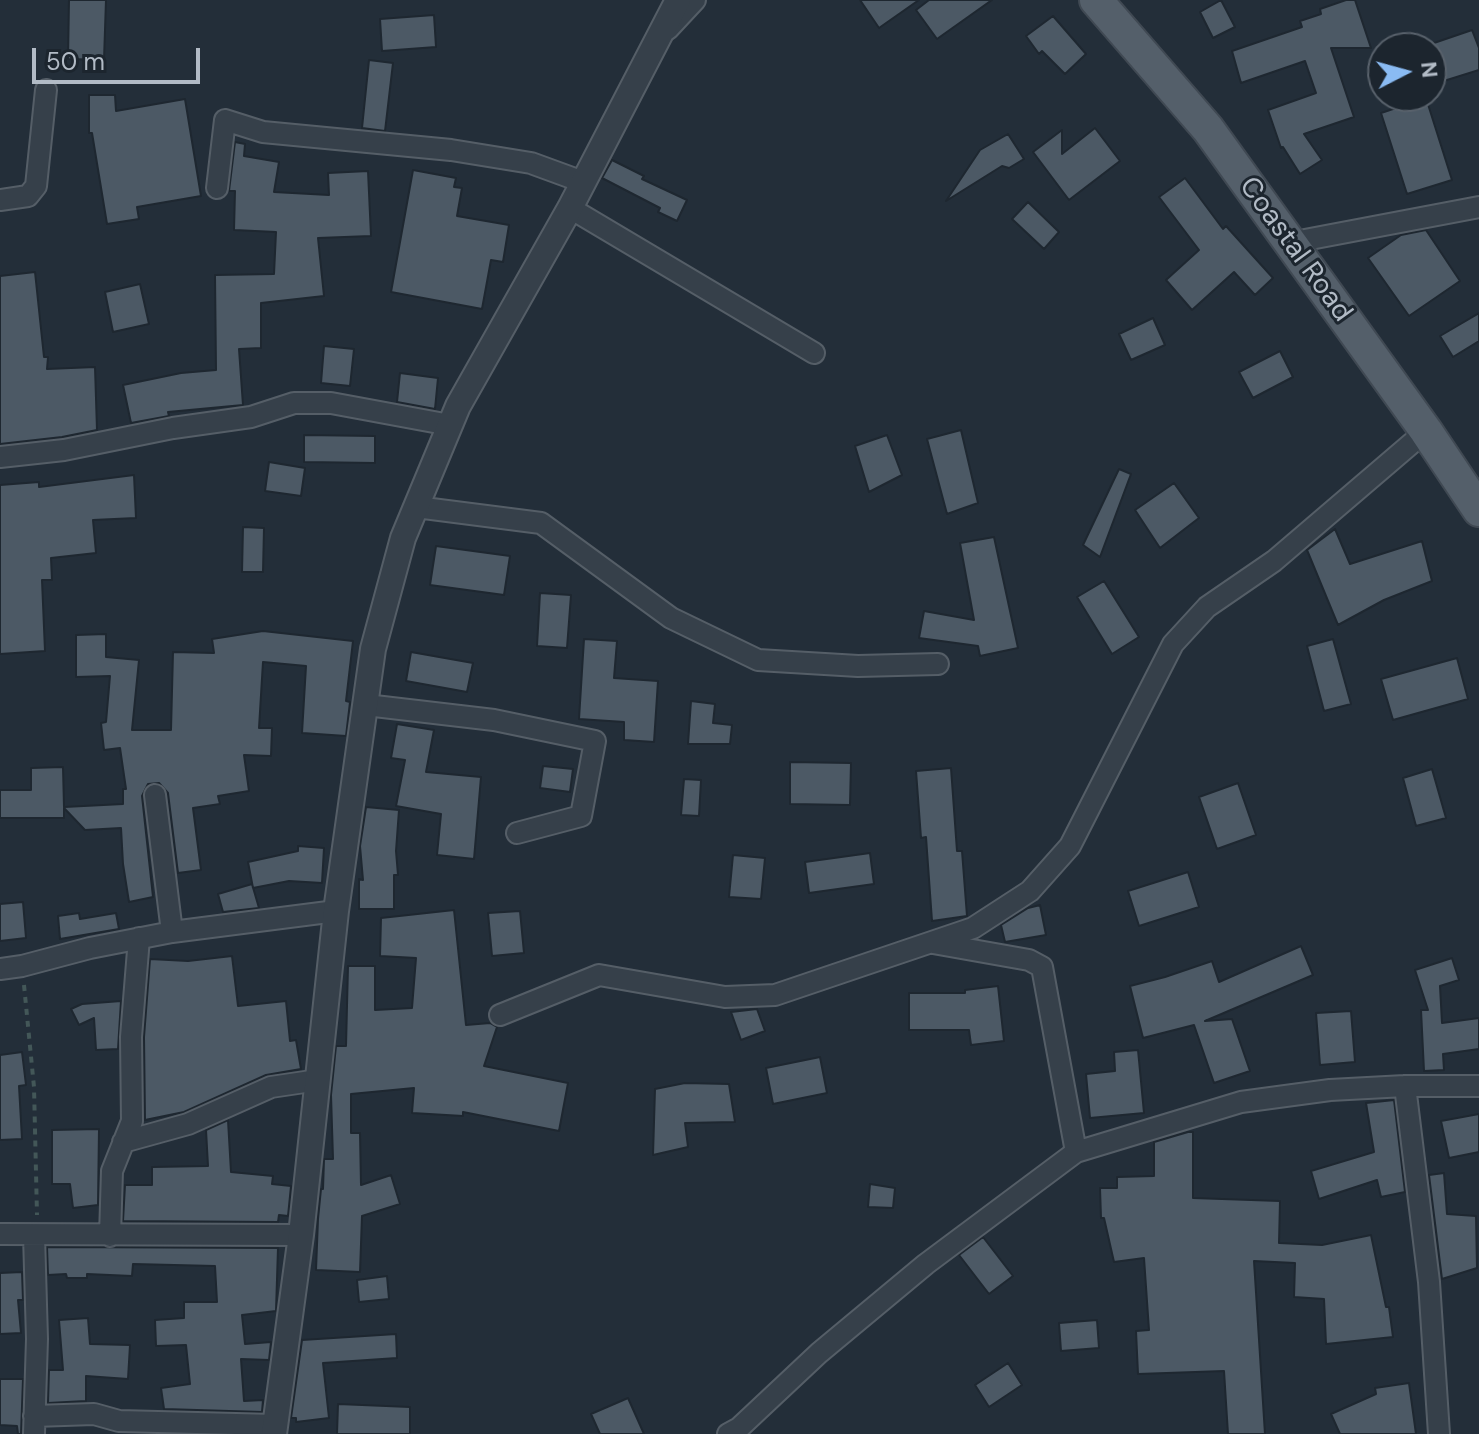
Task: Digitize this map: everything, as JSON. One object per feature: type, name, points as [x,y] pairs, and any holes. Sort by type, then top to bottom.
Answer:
[{"type":"main road","name":"Coastal Road","points":[[1096,0],[1208,129],[1426,431],[1479,510]]},
{"type":"street","points":[[36,1235],[34,1425],[94,1414],[119,1421],[275,1429],[301,1235],[336,911],[373,649],[403,538],[458,406],[570,208],[678,0]]},
{"type":"street","points":[[654,43],[695,0]]},
{"type":"street","points":[[0,200],[28,196],[36,186],[46,90]]},
{"type":"street","points":[[217,188],[225,120],[263,132],[451,150],[531,163],[583,182]]},
{"type":"street","points":[[1289,243],[1479,207]]},
{"type":"street","points":[[570,208],[814,353]]},
{"type":"street","points":[[0,457],[64,450],[173,428],[251,417],[294,403],[331,403],[450,425]]},
{"type":"street","points":[[500,1015],[599,975],[725,997],[775,995],[973,928],[1030,891],[1070,846],[1173,644],[1207,607],[1274,561],[1426,431]]},
{"type":"street","points":[[416,507],[541,523],[671,618],[758,660],[858,666],[938,664]]},
{"type":"street","points":[[366,705],[494,720],[595,741],[581,816],[517,833]]},
{"type":"street","points":[[155,795],[172,932]]},
{"type":"street","points":[[0,969],[172,932],[336,911]]},
{"type":"street","points":[[110,1236],[112,1171],[132,1121],[131,1037],[139,938]]},
{"type":"street","points":[[932,942],[1029,960],[1042,967],[1076,1152]]},
{"type":"street","points":[[123,1142],[188,1124],[271,1087],[318,1080]]},
{"type":"street","points":[[1405,1086],[1429,1282],[1439,1434]]},
{"type":"street","points":[[728,1434],[739,1428],[819,1353],[926,1264],[1076,1152],[1241,1102],[1330,1090],[1479,1086]]},
{"type":"street","points":[[0,1234],[301,1235]]},
{"type":"path","points":[[22,966],[34,1087],[36,1235]]},
{"type":"building","points":[[69,0],[106,0],[104,60],[68,59]]},
{"type":"building","points":[[860,0],[919,0],[879,28]]},
{"type":"building","points":[[929,0],[992,0],[937,39],[916,10]]},
{"type":"building","points":[[1221,0],[1235,27],[1213,38],[1200,12]]},
{"type":"building","points":[[1355,0],[1367,36],[1367,48],[1331,48],[1354,117],[1304,134],[1322,160],[1300,174],[1281,148],[1268,110],[1316,93],[1305,61],[1241,83],[1232,51],[1302,27],[1300,21],[1321,14],[1320,9]]},
{"type":"building","points":[[434,15],[436,47],[382,51],[380,19]]},
{"type":"building","points":[[1053,16],[1086,54],[1065,74],[1042,51],[1039,54],[1026,36]]},
{"type":"building","points":[[1472,30],[1479,48],[1479,70],[1447,80],[1447,39]]},
{"type":"building","points":[[369,60],[393,63],[385,131],[362,128]]},
{"type":"building","points":[[89,95],[115,95],[116,111],[185,99],[201,196],[137,207],[139,219],[107,224],[92,133],[89,133]]},
{"type":"building","points":[[1430,112],[1452,180],[1407,194],[1381,113]]},
{"type":"building","points":[[1095,128],[1120,161],[1069,200],[1033,152],[1062,130],[1062,154]]},
{"type":"building","points":[[1008,134],[1024,159],[1009,168],[1002,166],[946,201],[980,150]]},
{"type":"building","points":[[235,142],[245,144],[244,156],[279,162],[274,192],[329,195],[328,173],[368,171],[371,236],[318,238],[324,296],[261,303],[261,348],[239,349],[243,405],[168,412],[169,416],[131,423],[123,385],[181,373],[216,370],[215,275],[274,274],[276,232],[234,230],[235,191],[229,191]]},
{"type":"building","points":[[612,160],[644,176],[642,179],[687,200],[677,221],[658,212],[660,208],[602,178]]},
{"type":"building","points":[[413,170],[456,178],[454,187],[462,188],[457,216],[509,225],[503,262],[491,260],[482,309],[391,292]]},
{"type":"building","points":[[1185,178],[1223,229],[1226,226],[1273,278],[1255,295],[1234,272],[1192,310],[1166,280],[1199,250],[1159,197]]},
{"type":"building","points":[[1028,202],[1059,232],[1044,249],[1012,219]]},
{"type":"building","points":[[1426,230],[1460,281],[1409,316],[1368,258],[1401,235]]},
{"type":"building","points":[[35,272],[44,357],[48,357],[47,369],[95,367],[97,430],[0,444],[0,276]]},
{"type":"building","points":[[140,284],[149,324],[113,332],[105,292]]},
{"type":"building","points":[[1479,313],[1479,341],[1453,357],[1440,336]]},
{"type":"building","points":[[1153,318],[1165,345],[1131,360],[1119,334]]},
{"type":"building","points":[[324,346],[354,349],[350,386],[321,383]]},
{"type":"building","points":[[1280,351],[1293,377],[1253,398],[1239,372]]},
{"type":"building","points":[[400,373],[438,378],[435,409],[397,402]]},
{"type":"building","points":[[961,430],[978,503],[947,514],[927,439]]},
{"type":"building","points":[[304,435],[375,436],[375,463],[304,462]]},
{"type":"building","points":[[887,435],[902,475],[869,492],[855,446]]},
{"type":"building","points":[[269,462],[305,468],[301,496],[265,491]]},
{"type":"building","points":[[1119,469],[1131,474],[1100,557],[1083,545]]},
{"type":"building","points":[[134,475],[136,518],[93,520],[96,553],[51,558],[52,580],[42,580],[45,651],[0,654],[0,485],[39,482],[39,487]]},
{"type":"building","points":[[1174,483],[1199,518],[1160,548],[1135,510]]},
{"type":"building","points":[[243,527],[264,528],[263,572],[242,572]]},
{"type":"building","points":[[1335,529],[1350,564],[1422,541],[1432,581],[1384,600],[1338,625],[1307,550]]},
{"type":"building","points":[[994,537],[1018,648],[980,656],[978,646],[919,638],[924,611],[974,620],[960,543]]},
{"type":"building","points":[[436,546],[510,556],[504,595],[430,585]]},
{"type":"building","points":[[1104,581],[1139,637],[1112,654],[1077,597]]},
{"type":"building","points":[[540,593],[571,595],[567,648],[537,646]]},
{"type":"building","points":[[263,631],[353,641],[346,701],[350,702],[346,736],[302,733],[306,666],[263,662],[259,728],[272,728],[271,756],[244,755],[249,791],[218,796],[220,804],[193,808],[201,870],[178,873],[168,793],[159,783],[148,784],[142,796],[153,897],[129,902],[121,828],[85,830],[64,808],[64,818],[0,818],[0,790],[31,790],[31,768],[63,767],[64,807],[123,804],[123,789],[126,789],[120,748],[104,750],[101,723],[106,722],[110,676],[76,677],[76,635],[106,634],[106,657],[139,660],[132,730],[171,730],[173,652],[214,653],[212,639]]},
{"type":"building","points":[[584,639],[617,641],[614,678],[658,681],[654,742],[624,740],[624,722],[579,719]]},
{"type":"building","points":[[1333,639],[1351,704],[1324,711],[1307,646]]},
{"type":"building","points":[[411,652],[473,663],[467,692],[406,681]]},
{"type":"building","points":[[1457,658],[1468,699],[1393,720],[1381,679]]},
{"type":"building","points":[[691,701],[715,704],[713,723],[732,725],[730,744],[688,744]]},
{"type":"building","points":[[397,724],[434,730],[426,772],[481,777],[474,859],[437,855],[441,814],[396,806],[405,760],[391,758]]},
{"type":"building","points":[[790,762],[851,763],[850,805],[790,804]]},
{"type":"building","points":[[543,766],[573,769],[570,792],[540,788]]},
{"type":"building","points":[[951,768],[957,851],[962,851],[967,916],[932,921],[926,837],[921,838],[916,771]]},
{"type":"building","points":[[1432,769],[1446,818],[1416,826],[1403,778]]},
{"type":"building","points":[[684,779],[701,780],[699,816],[681,815]]},
{"type":"building","points":[[1238,783],[1256,835],[1217,849],[1199,797]]},
{"type":"building","points":[[366,807],[399,810],[394,909],[359,909],[359,879],[363,880],[360,846]]},
{"type":"building","points":[[298,846],[324,848],[322,883],[289,881],[253,888],[248,862],[298,851]]},
{"type":"building","points":[[870,853],[874,884],[809,893],[805,862]]},
{"type":"building","points":[[733,855],[765,858],[761,899],[729,897]]},
{"type":"building","points":[[1188,872],[1199,907],[1139,926],[1128,891]]},
{"type":"building","points":[[252,884],[259,908],[223,912],[218,894]]},
{"type":"building","points":[[23,902],[26,938],[0,941],[0,904]]},
{"type":"building","points":[[1040,905],[1046,935],[1005,942],[1001,925],[1028,908]]},
{"type":"building","points":[[454,910],[466,1025],[490,1023],[497,1027],[484,1066],[568,1083],[559,1131],[463,1112],[463,1116],[412,1113],[414,1088],[351,1094],[351,1133],[360,1133],[361,1185],[391,1175],[400,1204],[362,1216],[360,1272],[316,1270],[324,1159],[333,1159],[331,1095],[336,1046],[346,1046],[348,966],[375,966],[375,1010],[412,1008],[416,958],[380,956],[381,918]]},
{"type":"building","points":[[520,911],[524,953],[492,956],[488,913]]},
{"type":"building","points":[[79,913],[80,919],[116,913],[119,929],[60,939],[58,916]]},
{"type":"building","points":[[1301,946],[1313,975],[1205,1021],[1232,1019],[1250,1071],[1214,1083],[1194,1025],[1143,1038],[1130,986],[1212,961],[1219,982]]},
{"type":"building","points":[[232,956],[238,1006],[286,1001],[290,1041],[296,1040],[301,1069],[266,1075],[184,1112],[145,1120],[144,1037],[150,959],[188,961]]},
{"type":"building","points":[[1452,958],[1459,980],[1440,986],[1442,1023],[1479,1018],[1479,1049],[1443,1054],[1444,1070],[1424,1071],[1421,1010],[1428,1010],[1415,970]]},
{"type":"building","points":[[998,986],[1004,1041],[971,1045],[969,1030],[909,1030],[909,993],[965,993],[965,990]]},
{"type":"building","points":[[121,1001],[118,1049],[96,1050],[94,1018],[79,1025],[71,1009],[82,1004]]},
{"type":"building","points":[[757,1009],[765,1031],[741,1040],[731,1012]]},
{"type":"building","points":[[1351,1011],[1355,1062],[1320,1065],[1316,1013]]},
{"type":"building","points":[[1138,1050],[1144,1113],[1090,1118],[1086,1074],[1115,1071],[1114,1052]]},
{"type":"building","points":[[22,1052],[26,1085],[19,1086],[22,1139],[0,1140],[0,1055]]},
{"type":"building","points":[[820,1057],[827,1093],[773,1104],[766,1068]]},
{"type":"building","points":[[685,1083],[729,1084],[735,1122],[685,1123],[688,1147],[653,1155],[655,1089]]},
{"type":"building","points":[[1394,1100],[1405,1192],[1381,1197],[1377,1180],[1319,1199],[1311,1171],[1374,1152],[1366,1103]]},
{"type":"building","points":[[1479,1114],[1479,1152],[1449,1158],[1441,1121]]},
{"type":"building","points":[[228,1120],[231,1172],[273,1176],[272,1184],[291,1186],[288,1216],[279,1215],[278,1222],[123,1221],[125,1185],[152,1185],[152,1167],[208,1166],[206,1130]]},
{"type":"building","points":[[99,1129],[98,1205],[73,1208],[70,1184],[52,1184],[52,1130]]},
{"type":"building","points":[[1193,1132],[1193,1198],[1280,1201],[1279,1243],[1322,1245],[1371,1235],[1386,1307],[1389,1307],[1393,1337],[1326,1344],[1324,1299],[1294,1297],[1295,1263],[1254,1261],[1265,1434],[1228,1434],[1224,1371],[1138,1374],[1136,1331],[1149,1330],[1144,1258],[1114,1262],[1104,1218],[1101,1218],[1100,1188],[1117,1188],[1117,1177],[1154,1176],[1154,1142]]},
{"type":"building","points":[[1444,1173],[1447,1214],[1476,1216],[1477,1268],[1442,1279],[1429,1175]]},
{"type":"building","points":[[870,1184],[895,1188],[893,1208],[868,1207]]},
{"type":"building","points":[[983,1237],[1013,1276],[989,1294],[959,1255]]},
{"type":"building","points":[[47,1247],[278,1248],[276,1311],[242,1315],[245,1344],[271,1342],[269,1360],[241,1359],[244,1401],[263,1400],[262,1412],[164,1409],[161,1388],[190,1384],[186,1345],[156,1346],[155,1320],[184,1318],[184,1302],[217,1302],[215,1266],[133,1264],[132,1276],[87,1274],[87,1278],[67,1278],[66,1274],[48,1275]]},
{"type":"building","points":[[22,1272],[23,1300],[18,1300],[21,1333],[0,1334],[0,1273]]},
{"type":"building","points":[[387,1276],[389,1299],[359,1302],[357,1280]]},
{"type":"building","points":[[88,1318],[90,1344],[130,1345],[128,1379],[86,1376],[86,1401],[48,1403],[49,1370],[63,1370],[59,1320]]},
{"type":"building","points":[[1097,1320],[1099,1348],[1061,1351],[1059,1323]]},
{"type":"building","points":[[396,1334],[397,1358],[323,1363],[329,1418],[296,1422],[296,1418],[291,1418],[302,1340]]},
{"type":"building","points":[[1008,1363],[1022,1385],[989,1407],[975,1385]]},
{"type":"building","points":[[0,1379],[23,1379],[21,1434],[18,1434],[17,1426],[0,1425]]},
{"type":"building","points":[[1409,1383],[1416,1434],[1340,1434],[1331,1414],[1376,1394],[1375,1388]]},
{"type":"building","points":[[628,1398],[644,1434],[600,1434],[591,1414]]},
{"type":"building","points":[[338,1404],[410,1407],[410,1434],[337,1434]]}]
